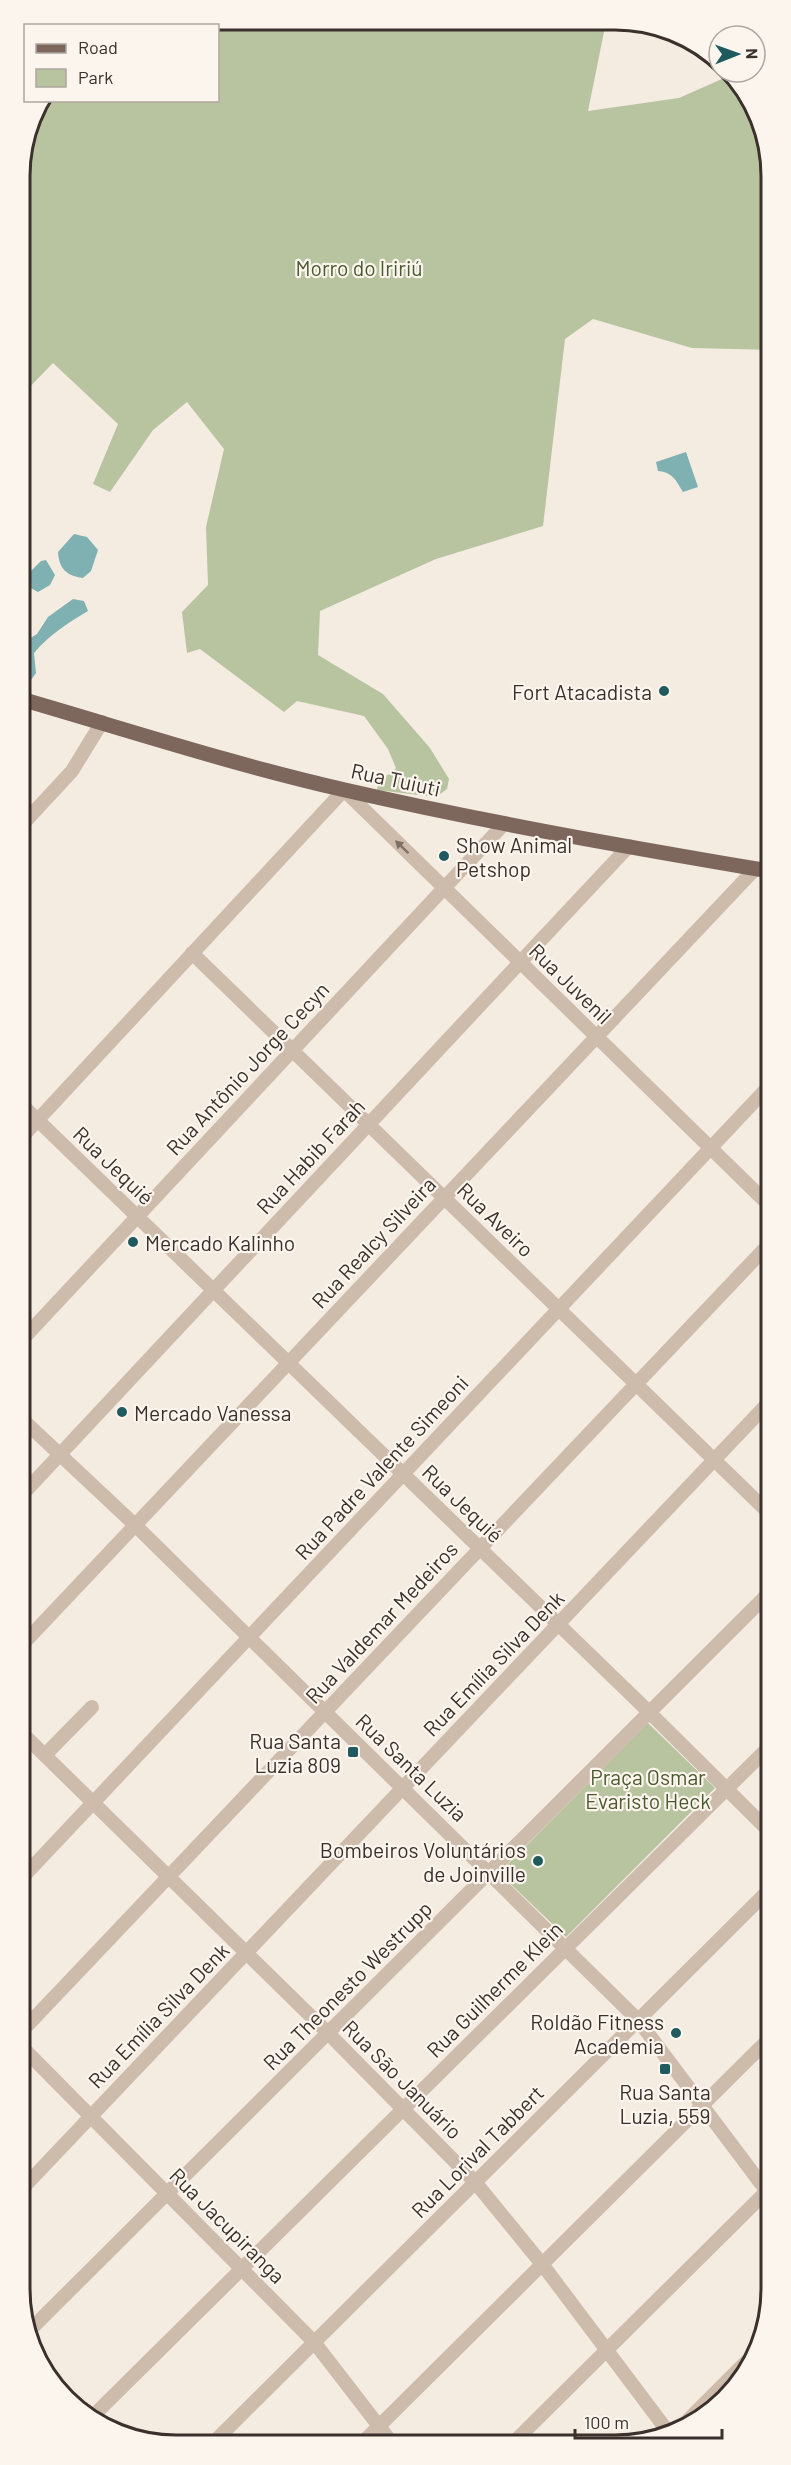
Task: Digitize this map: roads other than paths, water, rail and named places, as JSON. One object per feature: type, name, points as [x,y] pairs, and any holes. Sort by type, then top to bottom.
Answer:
[{"type":"main road","name":"Rua Tuiuti","points":[[30,702],[344,790],[504,824],[761,870]]},
{"type":"street","points":[[30,816],[72,771],[102,722]]},
{"type":"street","points":[[30,1128],[344,790]]},
{"type":"street","name":"Rua Juvenil","points":[[344,790],[761,1197]]},
{"type":"street","name":"Rua Antônio Jorge Cecyn","points":[[30,1331],[504,824]]},
{"type":"street","name":"Rua Habib Farah","points":[[30,1486],[629,846]]},
{"type":"street","name":"Rua Realcy Silveira","points":[[30,1637],[596,1036],[761,871]]},
{"type":"street","name":"Rua Aveiro","points":[[192,953],[761,1505]]},
{"type":"street","name":"Rua Padre Valente Simeoni","points":[[30,1869],[761,1095]]},
{"type":"street","name":"Rua Jequié","points":[[30,1112],[761,1823]]},
{"type":"street","name":"Rua Valdemar Medeiros","points":[[30,2023],[761,1252]]},
{"type":"street","name":"Rua Emília Silva Denk","points":[[30,2181],[761,1410]]},
{"type":"street","name":"Rua Santa Luzia","points":[[30,1426],[135,1525],[638,2020],[761,2181]]},
{"type":"street","name":"Rua Theonesto Westrupp","points":[[35,2325],[761,1601]]},
{"type":"street","points":[[45,1755],[92,1707]]},
{"type":"street","name":"Rua São Januário","points":[[30,1740],[328,2033],[475,2182],[542,2264],[664,2426]]},
{"type":"street","name":"Rua Guilherme Klein","points":[[97,2412],[761,1754]]},
{"type":"street","name":"Rua Lorival Tabbert","points":[[221,2435],[761,1898]]},
{"type":"street","points":[[370,2435],[761,2047]]},
{"type":"street","name":"Rua Jacupiranga","points":[[30,2055],[314,2342],[386,2435]]},
{"type":"street","points":[[521,2435],[761,2201]]},
{"type":"street","points":[[704,2404],[733,2375]]},
{"type":"water","points":[[686,452],[698,487],[683,492],[676,480],[658,471],[656,462]]},
{"type":"water","points":[[74,534],[87,537],[98,550],[91,571],[83,578],[68,573],[60,563],[58,552]]},
{"type":"water","points":[[46,560],[55,575],[50,585],[38,592],[30,588],[30,572],[41,561]]},
{"type":"water","points":[[73,599],[84,601],[88,611],[59,630],[34,653],[36,673],[30,680],[30,638],[37,634],[48,617]]},
{"type":"place","name":"Fort Atacadista","points":[[664,691]]},
{"type":"place","name":"Show Animal Petshop","points":[[444,856]]},
{"type":"place","name":"Mercado Kalinho","points":[[133,1242]]},
{"type":"place","name":"Mercado Vanessa","points":[[122,1412]]},
{"type":"place","name":"Rua Santa Luzia 809","points":[[353,1752]]},
{"type":"place","name":"Bombeiros Voluntários de Joinville","points":[[538,1861]]},
{"type":"place","name":"Roldão Fitness Academia","points":[[676,2033]]},
{"type":"place","name":"Rua Santa Luzia, 559","points":[[665,2069]]},
{"type":"park label","name":"Morro do Iririú","points":[[359,267]]},
{"type":"park label","name":"Praça Osmar Evaristo Heck","points":[[648,1788]]}]
